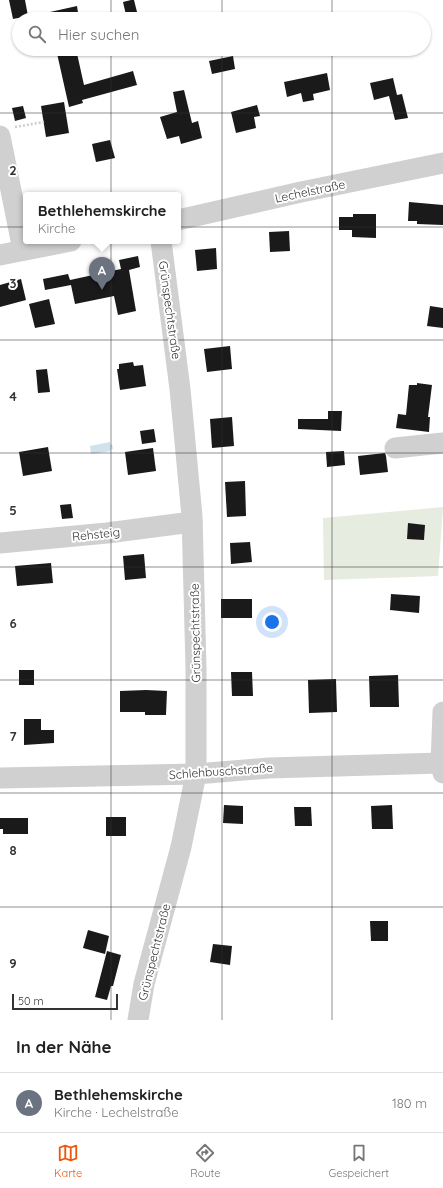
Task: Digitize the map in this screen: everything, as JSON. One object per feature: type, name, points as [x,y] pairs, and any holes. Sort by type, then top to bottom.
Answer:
[{"type":"street","points":[[8,132],[23,250]]},
{"type":"street","name":"Lechelstraße","points":[[181,219],[301,192],[443,163]]},
{"type":"street","points":[[0,255],[55,244]]},
{"type":"street","name":"Grünspechtstraße","points":[[138,1020],[144,984],[181,847],[196,774],[196,668],[192,522],[180,389],[160,244]]},
{"type":"street","points":[[395,448],[443,443]]},
{"type":"street","name":"Rehsteig","points":[[0,543],[107,533],[192,522]]},
{"type":"street","points":[[442,768],[443,712]]},
{"type":"street","name":"Schlehbuschstraße","points":[[0,778],[196,774],[269,768],[442,768]]},
{"type":"path","points":[[8,132],[44,122]]},
{"type":"shaded area","points":[[443,507],[438,576],[324,580],[323,518]]},
{"type":"water","points":[[110,442],[113,449],[111,449],[111,451],[91,454],[90,446]]},
{"type":"building","points":[[9,0],[25,0],[27,12],[12,12],[12,14]]},
{"type":"building","points":[[134,0],[137,12],[125,12],[123,2]]},
{"type":"building","points":[[77,6],[78,12],[50,12]]},
{"type":"building","points":[[58,56],[78,56],[84,85],[133,71],[137,85],[82,100],[83,103],[69,107]]},
{"type":"building","points":[[233,56],[235,69],[212,74],[209,61]]},
{"type":"building","points":[[327,73],[330,90],[313,94],[314,100],[303,102],[301,93],[287,97],[284,82]]},
{"type":"building","points":[[393,78],[397,95],[402,94],[408,118],[395,120],[389,96],[374,100],[370,83]]},
{"type":"building","points":[[184,90],[192,123],[198,121],[202,138],[181,144],[179,136],[167,139],[160,117],[177,112],[173,92]]},
{"type":"building","points":[[64,102],[69,133],[46,137],[41,106]]},
{"type":"building","points":[[257,105],[260,116],[254,117],[256,128],[236,133],[231,112]]},
{"type":"building","points":[[23,106],[26,118],[15,121],[12,108]]},
{"type":"building","points":[[110,140],[115,158],[96,162],[92,144]]},
{"type":"building","points":[[409,202],[443,205],[443,225],[417,224],[417,221],[408,221]]},
{"type":"building","points":[[353,214],[376,214],[376,238],[352,237],[352,230],[339,230],[339,217],[353,217]]},
{"type":"building","points":[[289,231],[290,251],[270,252],[269,232]]},
{"type":"building","points":[[216,248],[217,269],[197,271],[195,250]]},
{"type":"building","points":[[138,256],[140,267],[129,270],[136,311],[118,315],[114,296],[75,304],[71,285],[45,290],[43,279],[68,274],[70,280],[121,269],[119,260]]},
{"type":"building","points":[[21,279],[26,300],[0,307],[0,285]]},
{"type":"building","points":[[49,299],[55,324],[35,328],[29,304]]},
{"type":"building","points":[[430,306],[443,308],[443,328],[427,326]]},
{"type":"building","points":[[230,346],[232,369],[207,372],[204,349]]},
{"type":"building","points":[[133,362],[134,366],[143,365],[146,386],[120,390],[117,369],[119,369],[119,364]]},
{"type":"building","points":[[47,369],[50,392],[38,393],[36,370]]},
{"type":"building","points":[[417,383],[432,385],[428,417],[430,417],[429,432],[396,428],[398,414],[406,415],[409,385],[417,385]]},
{"type":"building","points":[[328,411],[342,411],[341,431],[298,429],[298,419],[328,419]]},
{"type":"building","points":[[232,417],[234,446],[212,448],[210,419]]},
{"type":"building","points":[[154,429],[156,442],[142,444],[140,431]]},
{"type":"building","points":[[48,447],[52,471],[23,476],[19,452]]},
{"type":"building","points":[[153,448],[156,471],[128,475],[125,452]]},
{"type":"building","points":[[344,451],[345,465],[327,467],[326,452]]},
{"type":"building","points":[[385,453],[388,472],[360,475],[358,456]]},
{"type":"building","points":[[245,481],[246,516],[227,517],[225,482]]},
{"type":"building","points":[[71,504],[73,518],[62,519],[60,505]]},
{"type":"building","points":[[408,523],[425,525],[424,540],[407,539]]},
{"type":"building","points":[[250,542],[252,562],[231,564],[230,543]]},
{"type":"building","points":[[144,554],[146,578],[125,580],[123,556]]},
{"type":"building","points":[[51,563],[53,583],[17,586],[15,566]]},
{"type":"building","points":[[391,594],[420,596],[419,613],[390,610]]},
{"type":"building","points":[[221,599],[252,599],[252,618],[221,618]]},
{"type":"building","points":[[19,670],[34,670],[34,685],[19,685]]},
{"type":"building","points":[[231,672],[252,672],[253,696],[232,696]]},
{"type":"building","points":[[398,675],[399,707],[370,707],[369,676]]},
{"type":"building","points":[[336,679],[337,712],[309,713],[308,680]]},
{"type":"building","points":[[120,691],[167,691],[166,715],[145,715],[145,712],[120,712]]},
{"type":"building","points":[[24,719],[41,719],[41,730],[54,730],[54,743],[24,745]]},
{"type":"building","points":[[224,805],[243,806],[243,824],[223,823]]},
{"type":"building","points":[[392,805],[393,829],[372,829],[371,806]]},
{"type":"building","points":[[294,807],[311,807],[312,826],[295,826]]},
{"type":"building","points":[[106,817],[126,817],[126,836],[106,836]]},
{"type":"building","points":[[0,818],[28,818],[28,834],[3,834],[3,829],[0,829]]},
{"type":"building","points":[[370,921],[388,921],[388,941],[371,941]]},
{"type":"building","points":[[88,930],[109,936],[105,954],[83,948]]},
{"type":"building","points":[[213,944],[232,946],[230,965],[210,962]]},
{"type":"building","points":[[107,951],[121,955],[113,986],[111,986],[107,1000],[95,997]]},
{"type":"place","name":"Bethlehemskirche","points":[[102,290]]}]
